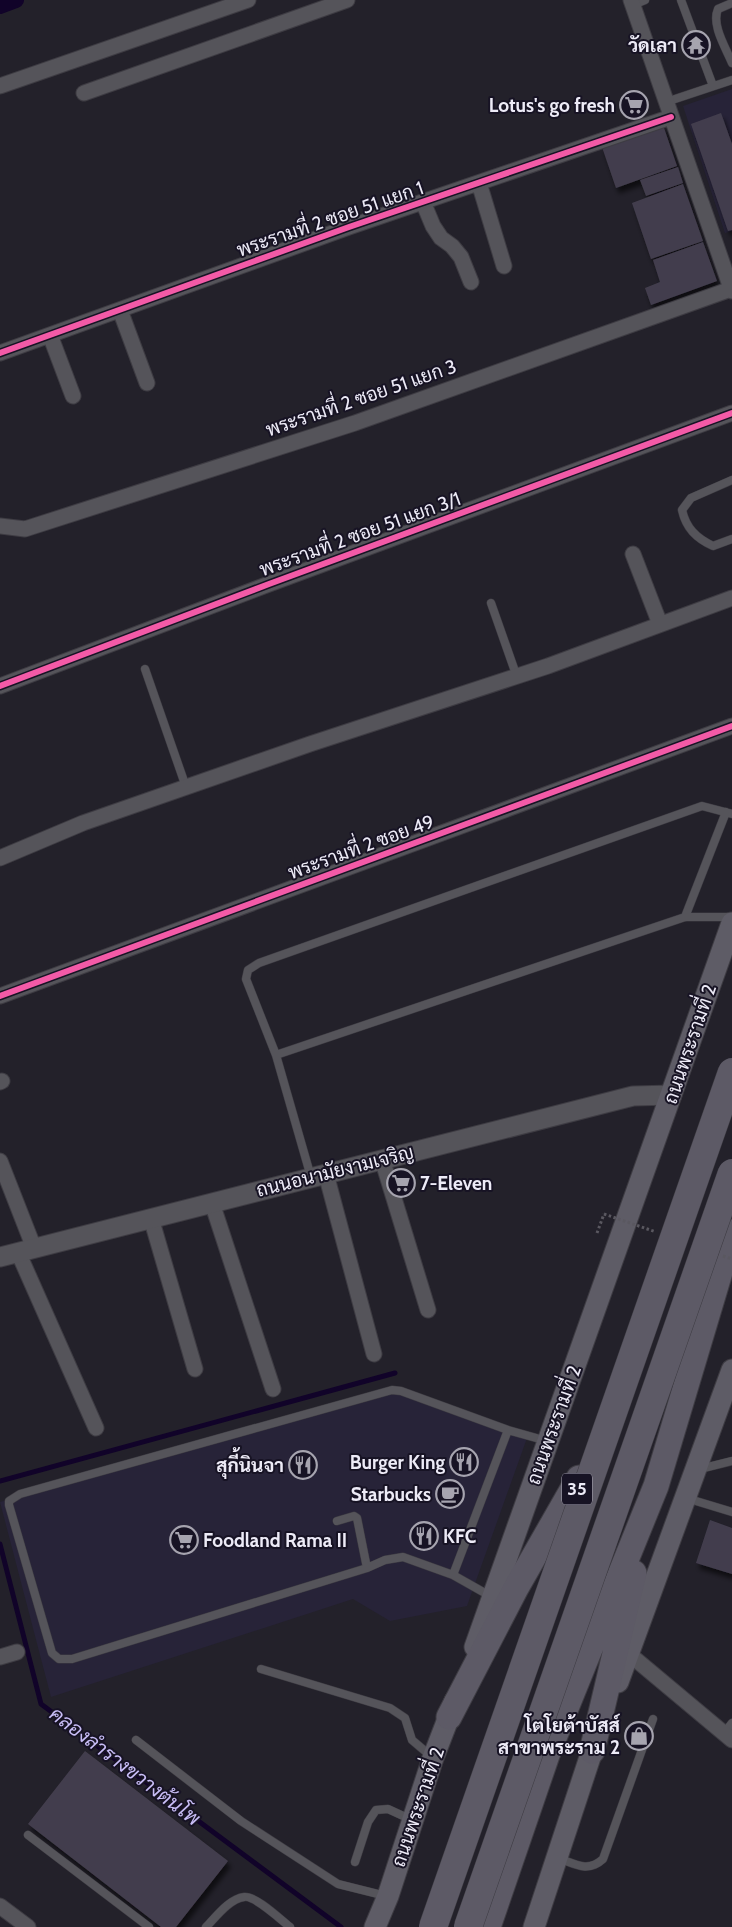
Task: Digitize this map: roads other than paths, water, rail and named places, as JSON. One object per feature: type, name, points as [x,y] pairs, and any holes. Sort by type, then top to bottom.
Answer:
[{"type":"highway","name":"35","points":[[432,1927],[559,1561],[579,1478],[634,1344],[732,1056]]},
{"type":"highway","points":[[432,1927],[732,1072]]},
{"type":"highway","points":[[468,1927],[732,1173]]},
{"type":"highway","points":[[592,1751],[656,1486],[732,1232]]},
{"type":"highway","points":[[449,1717],[516,1588],[579,1478]]},
{"type":"highway","points":[[488,1927],[547,1756],[656,1486]]},
{"type":"main road","name":"ถนนพระรามที่ 2","points":[[376,1926],[388,1896],[434,1758],[549,1442],[732,923]]},
{"type":"main road","points":[[534,1927],[592,1751],[695,1470],[721,1410],[731,1377]]},
{"type":"street","points":[[0,86],[248,0]]},
{"type":"street","points":[[84,94],[347,0]]},
{"type":"street","points":[[636,2],[666,102],[732,290]]},
{"type":"street","name":"พระรามที่ 2 ซอย 51 แยก 1","points":[[0,353],[423,202],[671,117]]},
{"type":"street","points":[[478,183],[504,266]]},
{"type":"street","points":[[423,202],[433,226],[441,238],[452,246],[461,257],[470,282]]},
{"type":"street","name":"พระรามที่ 2 ซอย 51 แยก 3","points":[[0,526],[26,529],[336,429],[732,290]]},
{"type":"street","points":[[120,310],[147,383]]},
{"type":"street","points":[[50,335],[73,396]]},
{"type":"street","name":"พระรามที่ 2 ซอย 51 แยก 3/1","points":[[0,686],[732,413]]},
{"type":"street","points":[[633,554],[660,624]]},
{"type":"street","points":[[0,858],[83,823],[310,744],[517,677],[732,598]]},
{"type":"street","name":"พระรามที่ 2 ซอย 49","points":[[0,996],[732,726]]},
{"type":"street","name":"ถนนอนามัยงามเจริญ","points":[[17,1252],[634,1096],[672,1095]]},
{"type":"street","points":[[382,1159],[428,1310]]},
{"type":"street","points":[[0,1161],[17,1252],[96,1428]]},
{"type":"street","points":[[318,1175],[374,1354]]},
{"type":"street","points":[[212,1202],[273,1389]]},
{"type":"street","points":[[151,1218],[195,1369]]},
{"type":"street","points":[[0,1657],[17,1652]]},
{"type":"street","points":[[628,1653],[729,1732]]},
{"type":"street","points":[[0,1906],[28,1927]]},
{"type":"lane","points":[[681,0],[713,86]]},
{"type":"lane","points":[[732,3],[718,9],[715,15],[718,28],[732,63]]},
{"type":"lane","points":[[666,102],[732,80]]},
{"type":"lane","points":[[732,480],[690,498],[682,510],[684,520],[693,534],[702,541],[713,546],[732,539]]},
{"type":"lane","points":[[492,603],[517,677]]},
{"type":"lane","points":[[145,670],[186,787]]},
{"type":"lane","points":[[318,1175],[276,1055],[246,978],[248,970],[259,963],[702,806],[729,813],[686,917]]},
{"type":"lane","points":[[276,1055],[686,917],[732,917]]},
{"type":"lane","points":[[493,1598],[453,1575],[403,1557],[385,1560],[367,1568],[72,1659],[59,1659],[52,1653],[9,1501],[20,1494],[386,1391],[402,1391],[508,1430],[549,1442]]},
{"type":"lane","points":[[453,1575],[508,1430]]},
{"type":"lane","points":[[695,1470],[732,1461]]},
{"type":"lane","points":[[686,1497],[732,1512]]},
{"type":"lane","points":[[337,1520],[354,1516],[357,1518],[367,1568]]},
{"type":"lane","points":[[261,1669],[390,1708],[405,1718],[412,1740],[434,1758]]},
{"type":"lane","points":[[557,1858],[586,1867],[596,1866],[603,1859],[653,1719]]},
{"type":"lane","points":[[136,1740],[241,1821],[338,1884],[388,1896]]},
{"type":"lane","points":[[355,1862],[368,1822],[376,1810],[388,1809],[414,1820]]},
{"type":"lane","points":[[28,1835],[148,1927]]},
{"type":"lane","points":[[206,1927],[231,1902],[244,1897],[252,1898],[290,1927]]},
{"type":"waterway","points":[[0,6],[16,0]]},
{"type":"waterway","points":[[0,1481],[395,1373]]},
{"type":"waterway","name":"คลองลำรางขวางต้นโพ","points":[[0,1544],[41,1704],[341,1927]]},
{"type":"place","name":"วัดเลา","points":[[696,45]]},
{"type":"place","name":"Lotus's go fresh","points":[[634,105]]},
{"type":"place","name":"7-Eleven","points":[[401,1183]]},
{"type":"place","name":"Burger King","points":[[464,1462]]},
{"type":"place","name":"สุกี้นินจา","points":[[303,1465]]},
{"type":"place","name":"Starbucks","points":[[450,1494]]},
{"type":"place","name":"KFC","points":[[424,1536]]},
{"type":"place","name":"Foodland Rama II","points":[[184,1540]]},
{"type":"place","name":"โตโยต้าบัสส์ สาขาพระราม 2","points":[[639,1736]]}]
